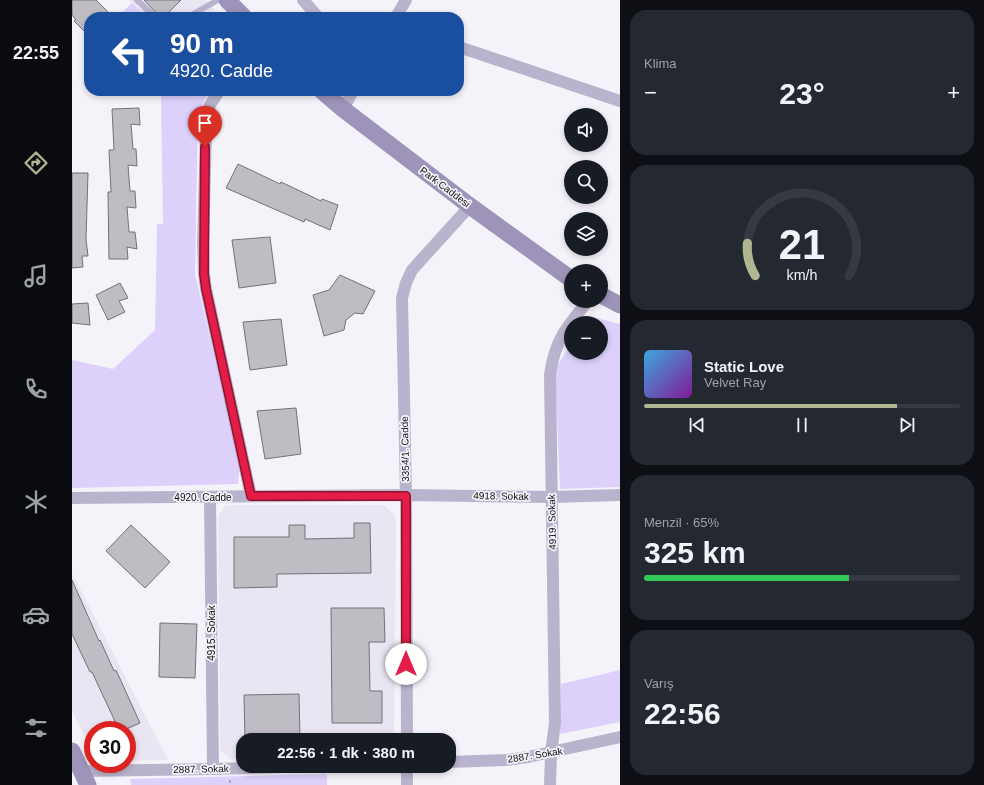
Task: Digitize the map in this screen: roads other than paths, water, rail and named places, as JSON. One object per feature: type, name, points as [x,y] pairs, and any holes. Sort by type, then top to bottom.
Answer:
[{"type":"street","points":[[228,0],[239,12]]},
{"type":"street","points":[[303,0],[314,12]]},
{"type":"street","points":[[399,12],[406,0]]},
{"type":"street","points":[[464,49],[620,101]]},
{"type":"street","points":[[216,96],[210,105],[206,123],[203,230],[204,274],[251,496]]},
{"type":"street","name":"Park Caddesi","points":[[328,96],[470,206],[564,274]]},
{"type":"street","points":[[343,109],[350,96]]},
{"type":"street","name":"3354/1. Cadde","points":[[407,733],[406,496],[402,314],[404,290],[409,276],[417,264],[470,206]]},
{"type":"street","points":[[608,299],[620,305]]},
{"type":"street","name":"4919. Sokak","points":[[550,785],[554,723],[550,374],[552,358],[557,344],[565,329],[582,308]]},
{"type":"street","name":"4918. Sokak","points":[[406,496],[552,497],[620,495]]},
{"type":"street","name":"4920. Cadde","points":[[72,498],[406,496]]},
{"type":"street","name":"4915. Sokak","points":[[210,497],[213,769]]},
{"type":"street","name":"2887. Sokak","points":[[456,762],[506,760],[551,753],[620,737]]},
{"type":"street","points":[[72,751],[85,778]]},
{"type":"street","name":"2887. Sokak","points":[[85,778],[236,768]]},
{"type":"street","points":[[407,773],[407,785]]},
{"type":"lane","points":[[138,0],[150,12]]},
{"type":"lane","points":[[197,12],[218,0]]}]
